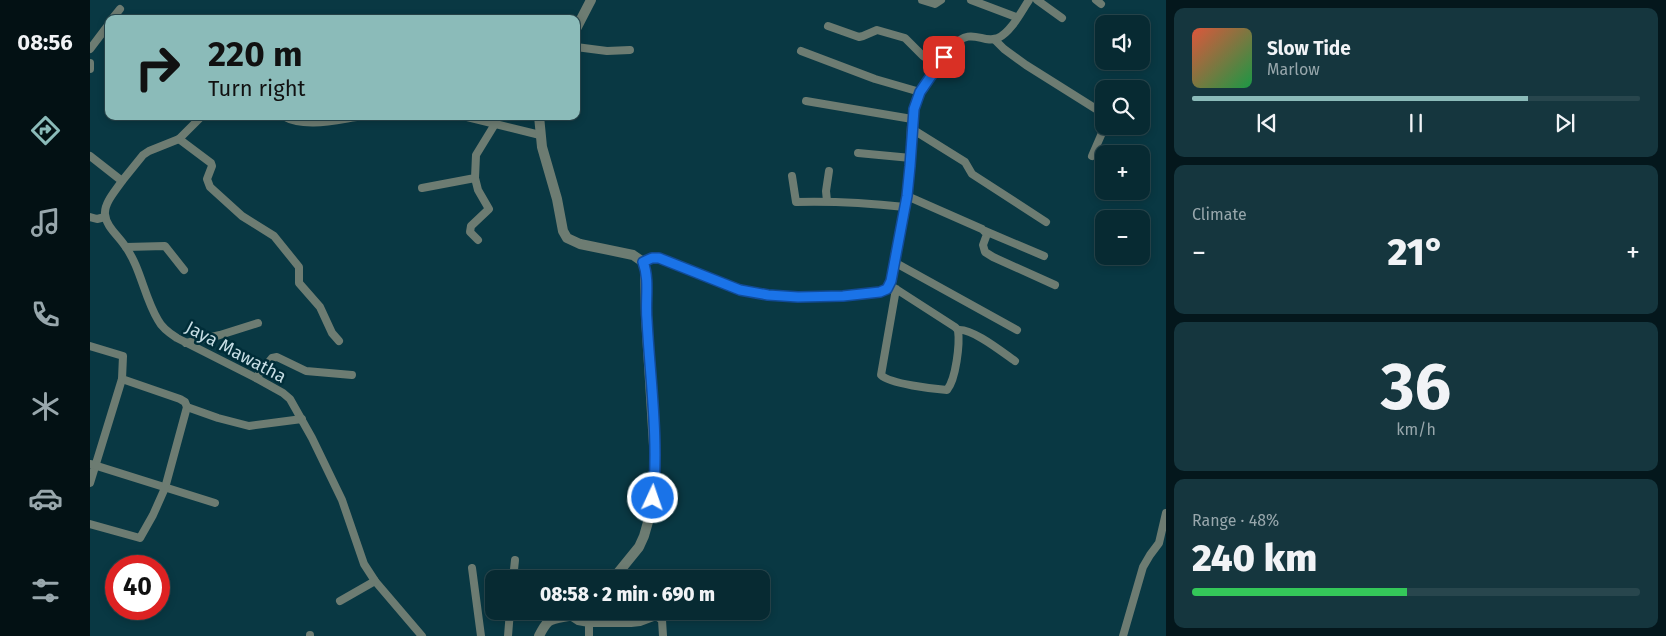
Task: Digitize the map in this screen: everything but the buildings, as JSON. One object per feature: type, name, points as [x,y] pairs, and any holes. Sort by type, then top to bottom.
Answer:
[{"type":"street","points":[[580,21],[591,0]]},
{"type":"street","points":[[922,0],[935,4],[941,0]]},
{"type":"street","points":[[971,0],[1016,17]]},
{"type":"street","points":[[994,39],[1006,31],[1029,0]]},
{"type":"street","points":[[1037,0],[1062,18]]},
{"type":"street","points":[[115,15],[120,9]]},
{"type":"street","points":[[828,26],[859,37],[877,30],[900,35],[909,41],[923,56],[938,66]]},
{"type":"street","points":[[90,49],[105,29]]},
{"type":"street","points":[[958,330],[956,363],[952,380],[947,390],[895,382],[883,378],[881,372],[893,287],[894,262],[907,196],[911,158],[912,119],[920,92],[951,48],[966,36],[994,39],[1026,65],[1095,108]]},
{"type":"street","points":[[580,48],[607,51],[630,50]]},
{"type":"street","points":[[801,51],[875,79],[920,92]]},
{"type":"street","points":[[90,63],[90,69]]},
{"type":"street","points":[[806,100],[912,119]]},
{"type":"street","points":[[90,217],[97,219],[105,217],[108,203],[122,181],[143,155],[179,139],[198,120]]},
{"type":"street","points":[[293,120],[308,123],[332,120]]},
{"type":"street","points":[[479,120],[540,135]]},
{"type":"street","points":[[539,120],[540,135],[557,198],[563,231],[567,238],[580,244],[633,255],[643,262],[646,274],[646,317],[655,462],[652,508],[644,536],[620,570]]},
{"type":"street","points":[[478,240],[470,232],[471,226],[489,209],[478,190],[475,178],[476,155],[495,124]]},
{"type":"street","points":[[912,129],[965,162],[972,174],[1046,222]]},
{"type":"street","points":[[1092,156],[1101,135]]},
{"type":"street","points":[[179,139],[211,163],[212,166],[207,179],[216,193],[242,216],[274,236],[284,246],[299,267],[299,283],[320,307],[332,333],[339,341]]},
{"type":"street","points":[[858,153],[911,158]]},
{"type":"street","points":[[90,156],[122,181]]},
{"type":"street","points":[[827,201],[826,191],[829,171]]},
{"type":"street","points":[[792,176],[796,202],[827,201],[905,207]]},
{"type":"street","points":[[422,188],[475,178]]},
{"type":"street","points":[[907,196],[985,232],[1044,256]]},
{"type":"street","name":"Jaya Mawatha","points":[[105,217],[126,247],[157,318],[169,333],[287,396],[302,419],[342,500],[361,555],[375,581],[422,636]]},
{"type":"street","points":[[985,232],[987,234],[982,248],[985,252],[1055,285]]},
{"type":"street","points":[[126,247],[165,246],[184,270]]},
{"type":"street","points":[[643,262],[652,258],[659,258],[740,290],[768,295],[798,297],[843,296],[880,292],[893,287]]},
{"type":"street","points":[[894,262],[1017,330]]},
{"type":"street","points":[[893,287],[958,330],[966,330],[1015,360]]},
{"type":"street","points":[[186,343],[258,323]]},
{"type":"street","points":[[90,346],[123,356],[122,379],[92,465],[90,483]]},
{"type":"street","points":[[256,378],[272,358],[277,357],[306,371],[352,375]]},
{"type":"street","points":[[90,524],[140,538],[165,488],[187,407],[185,402],[180,399],[122,379]]},
{"type":"street","points":[[187,407],[226,421],[250,426],[302,419]]},
{"type":"street","points":[[92,465],[215,504]]},
{"type":"street","points":[[1124,636],[1143,568],[1159,543],[1166,513]]},
{"type":"street","points":[[514,570],[515,560]]},
{"type":"street","points":[[472,568],[481,636]]},
{"type":"street","points":[[340,601],[375,581]]},
{"type":"street","points":[[576,620],[589,623],[631,623],[656,616],[662,620],[663,636]]},
{"type":"street","points":[[508,636],[509,620]]},
{"type":"street","points":[[538,636],[551,620]]},
{"type":"street","points":[[589,623],[589,636]]},
{"type":"route","points":[[653,498],[655,462],[652,389],[646,317],[646,274],[643,262],[652,258],[659,258],[740,290],[768,295],[798,297],[843,296],[880,292],[887,289],[891,281],[907,196],[914,109],[920,92],[944,57]]}]
